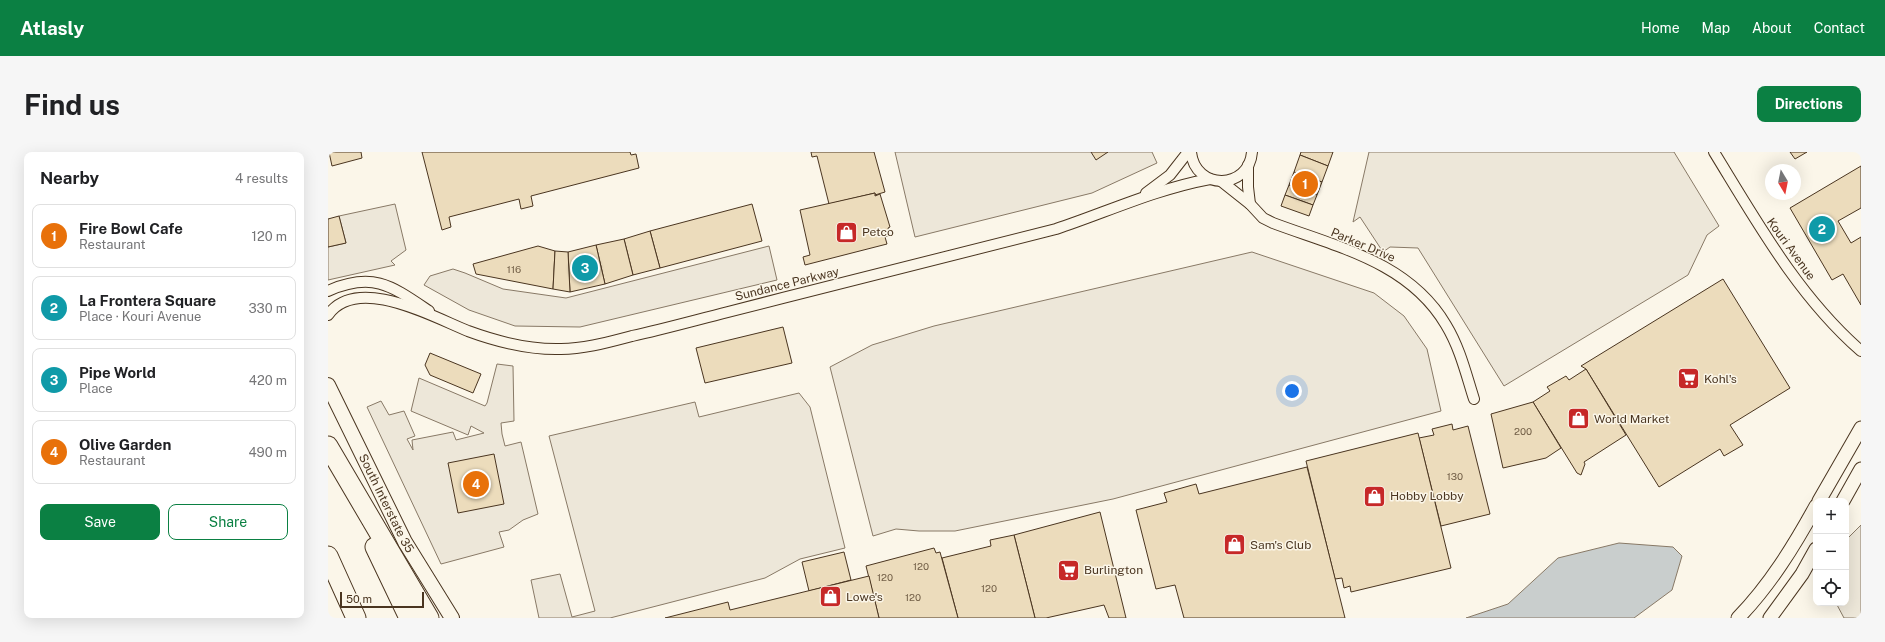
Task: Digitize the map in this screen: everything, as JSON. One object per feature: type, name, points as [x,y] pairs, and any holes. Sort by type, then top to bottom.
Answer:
[{"type":"highway","points":[[328,447],[409,618]]},
{"type":"highway","points":[[328,447],[429,618]]},
{"type":"highway","points":[[328,556],[356,618]]},
{"type":"main road","name":"South Interstate 35","points":[[328,385],[405,542],[452,618]]},
{"type":"street","points":[[1190,152],[1195,167],[1202,174],[1210,179],[1221,181],[1232,179],[1241,174],[1251,157]]},
{"type":"street","name":"Sundance Parkway","points":[[1140,198],[1170,175],[1190,152]]},
{"type":"street","name":"Kouri Avenue","points":[[1714,152],[1754,220],[1798,282],[1819,308],[1861,351]]},
{"type":"street","points":[[1250,204],[1248,187],[1251,157]]},
{"type":"street","name":"Sundance Parkway","points":[[328,315],[340,304],[362,297],[377,298],[439,318],[468,331],[511,344],[538,350],[570,349],[605,343],[1056,229],[1091,218],[1140,198],[1186,184],[1210,179]]},
{"type":"street","name":"Parker Drive","points":[[1221,181],[1250,204],[1263,218],[1379,263],[1411,284],[1422,294],[1447,327],[1462,358],[1474,399]]},
{"type":"street","name":"Sundance Parkway","points":[[328,291],[339,286],[356,283],[374,282],[384,284],[404,294],[439,318]]},
{"type":"street","points":[[1821,498],[1861,428]]},
{"type":"street","points":[[1845,498],[1861,469]]},
{"type":"street","points":[[1738,618],[1759,596],[1797,540],[1813,511]]},
{"type":"street","points":[[1770,618],[1802,574],[1813,554]]},
{"type":"shaded area","points":[[895,152],[1152,152],[1157,163],[1092,193],[915,237]]},
{"type":"shaded area","points":[[1369,152],[1674,152],[1719,226],[1707,235],[1688,275],[1504,386],[1418,248],[1390,247],[1383,252],[1360,217],[1353,222]]},
{"type":"shaded area","points":[[395,204],[406,250],[391,261],[395,265],[328,280],[328,247],[346,243],[339,216]]},
{"type":"shaded area","points":[[769,246],[777,280],[580,327],[515,326],[469,310],[424,285],[430,276],[453,269],[503,289],[566,298]]},
{"type":"shaded area","points":[[1252,252],[1374,293],[1404,316],[1427,349],[1441,411],[1113,499],[955,531],[919,531],[896,529],[873,536],[830,367],[872,345],[934,326]]},
{"type":"shaded area","points":[[497,364],[513,366],[514,421],[501,423],[502,434],[505,446],[521,442],[538,514],[523,520],[509,530],[499,532],[504,547],[441,564],[367,407],[381,401],[389,415],[404,411],[415,436],[407,439],[413,450],[412,440],[453,432],[456,440],[484,433],[471,426],[468,435],[411,411],[419,378],[485,406]]},
{"type":"shaded area","points":[[799,393],[810,407],[845,548],[800,559],[765,578],[610,618],[539,618],[531,580],[560,574],[572,617],[595,611],[549,436],[695,402],[699,417]]},
{"type":"shaded area","points":[[1861,525],[1861,618],[1844,618],[1838,606],[1849,606],[1849,537]]},
{"type":"shaded area","points":[[1619,543],[1673,547],[1682,556],[1672,590],[1634,618],[1466,618],[1508,604],[1558,558]]},
{"type":"building","points":[[329,152],[361,152],[362,158],[332,166]]},
{"type":"building","points":[[422,152],[630,152],[631,155],[636,154],[639,168],[531,196],[533,206],[521,209],[519,199],[449,217],[451,227],[442,230]]},
{"type":"building","points":[[811,152],[874,152],[885,192],[829,204],[817,156],[812,157]]},
{"type":"building","points":[[1091,152],[1108,152],[1096,160]]},
{"type":"building","points":[[1301,152],[1333,152],[1328,166],[1300,155]]},
{"type":"building","points":[[1790,152],[1807,152],[1795,159]]},
{"type":"building","points":[[1300,155],[1328,166],[1322,182],[1294,172]]},
{"type":"building","points":[[1861,166],[1861,208],[1838,221],[1851,243],[1861,237],[1861,305],[1843,274],[1832,280],[1790,208]]},
{"type":"building","points":[[1294,172],[1322,182],[1317,195],[1289,185]]},
{"type":"building","points":[[1289,185],[1317,195],[1313,205],[1285,195]]},
{"type":"building","name":"Petco","points":[[875,193],[875,196],[880,194],[890,227],[888,228],[890,235],[885,237],[887,244],[805,265],[803,257],[810,255],[800,210]]},
{"type":"building","points":[[1285,195],[1313,205],[1309,216],[1281,206]]},
{"type":"building","points":[[752,204],[762,241],[660,268],[650,231]]},
{"type":"building","points":[[339,216],[346,243],[328,247],[328,219]]},
{"type":"building","points":[[650,231],[660,268],[633,275],[624,239]]},
{"type":"building","points":[[624,239],[633,275],[605,284],[596,245]]},
{"type":"building","points":[[596,245],[605,284],[570,292],[568,252]]},
{"type":"building","points":[[538,246],[555,251],[553,289],[476,274],[473,264]]},
{"type":"building","points":[[555,251],[568,252],[570,292],[553,289]]},
{"type":"building","name":"Kohl's","points":[[1723,279],[1790,388],[1730,425],[1743,445],[1724,456],[1720,449],[1659,487],[1586,369],[1581,366]]},
{"type":"building","points":[[783,327],[792,363],[705,383],[696,348]]},
{"type":"building","points":[[430,353],[481,374],[473,393],[430,375],[425,365]]},
{"type":"building","name":"World Market","points":[[1586,369],[1626,435],[1584,462],[1585,464],[1581,475],[1577,473],[1533,402],[1550,391],[1547,387],[1566,376],[1569,380]]},
{"type":"building","points":[[1533,402],[1561,448],[1546,458],[1503,468],[1491,414]]},
{"type":"building","points":[[1452,424],[1453,430],[1468,426],[1490,514],[1441,526],[1419,438],[1434,435],[1432,429]]},
{"type":"building","name":"Hobby Lobby","points":[[1418,433],[1451,568],[1351,592],[1350,586],[1344,588],[1342,578],[1335,579],[1306,461]]},
{"type":"building","points":[[494,454],[504,504],[458,513],[448,463]]},
{"type":"building","name":"Sam's Club","points":[[1307,467],[1345,618],[1184,618],[1175,585],[1156,589],[1136,510],[1167,502],[1164,493],[1196,484],[1199,494]]},
{"type":"building","name":"Burlington","points":[[1100,512],[1126,618],[1109,618],[1104,605],[1046,618],[1035,618],[1014,535]]},
{"type":"building","points":[[1014,535],[1035,618],[958,618],[942,558],[991,546],[990,540]]},
{"type":"building","points":[[934,548],[936,553],[940,552],[958,618],[879,618],[866,566]]},
{"type":"building","points":[[844,552],[851,580],[809,591],[802,562]]},
{"type":"building","name":"Lowe's","points":[[869,576],[879,618],[665,618],[728,602],[730,610]]},
{"type":"place","name":"Fire Bowl Cafe","points":[[1305,184]]},
{"type":"place","name":"La Frontera Square","points":[[1822,229]]},
{"type":"place","name":"Petco","points":[[847,232]]},
{"type":"place","name":"Pipe World","points":[[585,268]]},
{"type":"place","name":"Kohl's","points":[[1688,379]]},
{"type":"place","name":"World Market","points":[[1579,419]]},
{"type":"place","name":"Olive Garden","points":[[476,484]]},
{"type":"place","name":"Hobby Lobby","points":[[1374,496]]},
{"type":"place","name":"Sam's Club","points":[[1235,545]]},
{"type":"place","name":"Burlington","points":[[1069,570]]},
{"type":"place","name":"Lowe's","points":[[830,597]]}]
